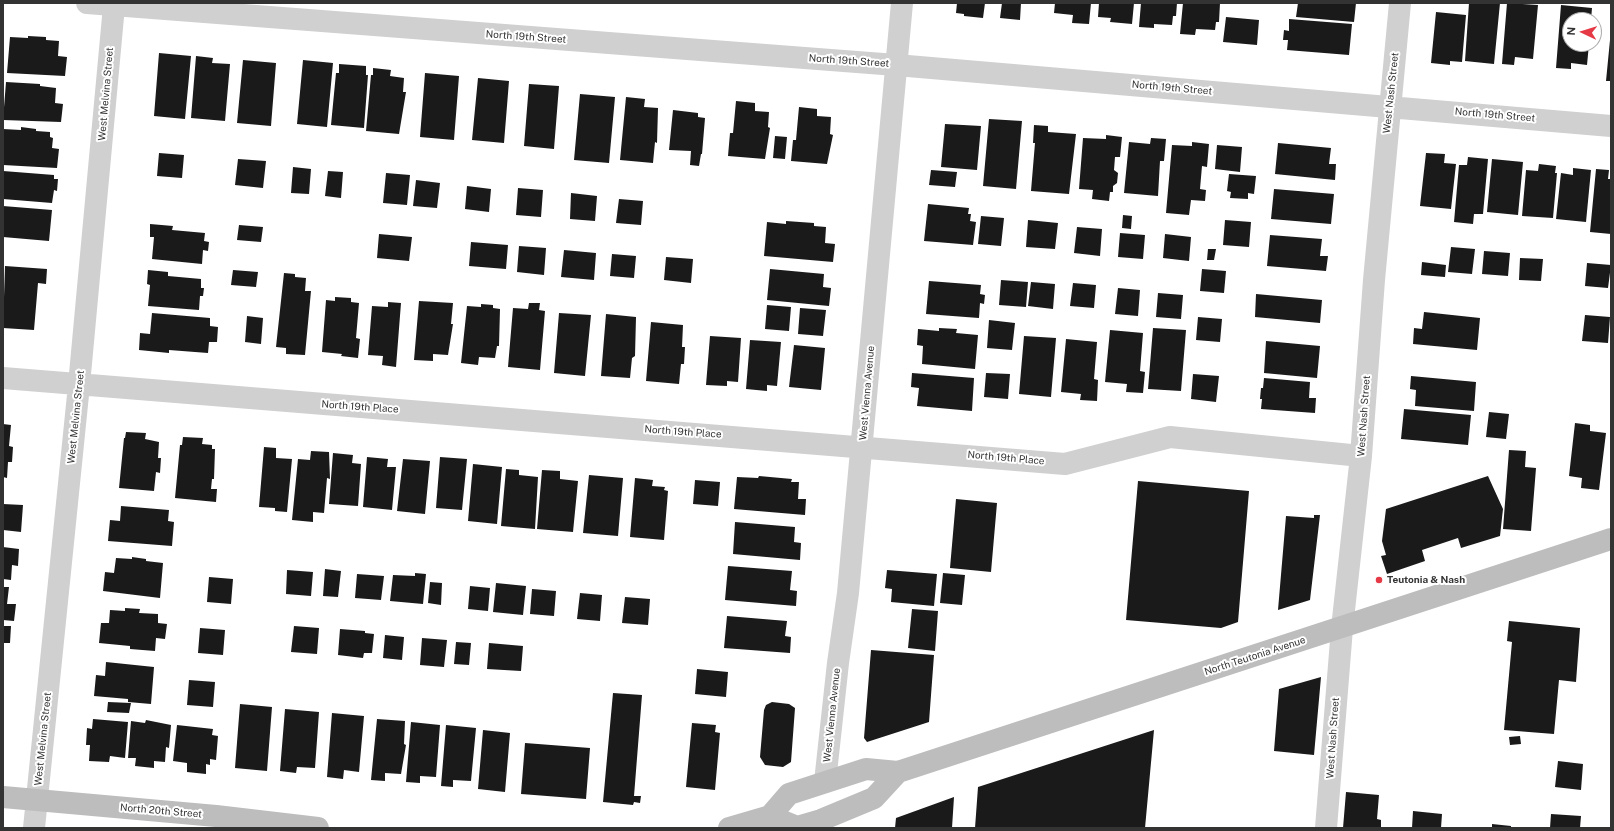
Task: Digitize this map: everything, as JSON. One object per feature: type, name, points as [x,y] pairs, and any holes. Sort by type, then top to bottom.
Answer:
[{"type":"main road","name":"North Teutonia Avenue","points":[[898,772],[874,798],[821,820],[797,827],[770,816],[789,794],[825,782],[866,769],[898,772],[1611,539]]},
{"type":"main road","name":"North 20th Street","points":[[3,797],[216,816],[318,828]]},
{"type":"main road","points":[[740,827],[770,816]]},
{"type":"street","name":"North 19th Street","points":[[87,3],[896,64],[1611,126]]},
{"type":"street","name":"West Vienna Avenue","points":[[825,782],[838,663],[848,593],[902,3]]},
{"type":"street","name":"West Nash Street","points":[[1326,828],[1342,628],[1361,456],[1400,3]]},
{"type":"street","name":"West Melvina Street","points":[[34,828],[80,385],[114,6]]},
{"type":"street","name":"North 19th Place","points":[[3,378],[862,446],[1066,464],[1170,437],[1361,456]]},
{"type":"building","points":[[957,3],[985,3],[983,18],[964,16],[964,14],[956,13]]},
{"type":"building","points":[[1002,3],[1021,3],[1020,20],[1000,18]]},
{"type":"building","points":[[1055,3],[1091,3],[1089,24],[1072,23],[1073,15],[1054,13]]},
{"type":"building","points":[[1099,3],[1134,3],[1132,24],[1110,22],[1111,18],[1098,17]]},
{"type":"building","points":[[1141,3],[1177,3],[1176,16],[1173,16],[1172,25],[1154,24],[1154,28],[1139,27]]},
{"type":"building","points":[[1183,3],[1220,3],[1219,22],[1216,22],[1215,30],[1196,29],[1195,35],[1180,34]]},
{"type":"building","points":[[1298,3],[1356,3],[1354,22],[1296,17]]},
{"type":"building","points":[[1469,3],[1500,3],[1494,64],[1465,61]]},
{"type":"building","points":[[1507,3],[1538,5],[1533,59],[1515,57],[1514,65],[1502,64]]},
{"type":"building","points":[[1561,5],[1592,8],[1592,12],[1562,12],[1562,52],[1588,52],[1587,65],[1571,63],[1571,69],[1556,68]]},
{"type":"building","points":[[1436,12],[1466,15],[1462,62],[1450,61],[1450,65],[1431,63]]},
{"type":"building","points":[[1226,17],[1259,20],[1257,45],[1223,42]]},
{"type":"building","points":[[1289,19],[1352,24],[1349,55],[1287,50],[1288,40],[1283,40],[1284,30],[1289,31]]},
{"type":"building","points":[[28,36],[46,37],[46,40],[59,41],[58,56],[67,57],[65,76],[7,73],[10,37],[28,38]]},
{"type":"building","points":[[1610,40],[1611,81],[1606,81]]},
{"type":"building","points":[[159,53],[191,56],[185,119],[154,116]]},
{"type":"building","points":[[196,56],[213,58],[212,63],[230,64],[225,121],[191,118]]},
{"type":"building","points":[[243,60],[276,63],[271,126],[237,123]]},
{"type":"building","points":[[303,60],[333,63],[327,127],[297,124]]},
{"type":"building","points":[[339,64],[366,66],[366,75],[368,75],[364,128],[331,125],[336,73],[339,73]]},
{"type":"building","points":[[373,68],[391,70],[390,76],[404,78],[403,92],[406,92],[399,134],[366,131],[371,75],[373,75]]},
{"type":"building","points":[[425,73],[459,76],[454,140],[420,137]]},
{"type":"building","points":[[478,78],[509,81],[504,143],[472,140]]},
{"type":"building","points":[[6,82],[40,84],[40,86],[56,88],[55,103],[63,104],[61,122],[3,120]]},
{"type":"building","points":[[529,84],[559,86],[554,149],[524,146]]},
{"type":"building","points":[[580,94],[615,97],[609,163],[574,160]]},
{"type":"building","points":[[626,97],[645,99],[644,107],[658,108],[657,143],[655,142],[653,163],[620,160]]},
{"type":"building","points":[[736,101],[755,103],[755,111],[769,112],[768,127],[770,128],[765,159],[728,156],[730,133],[733,133]]},
{"type":"building","points":[[799,107],[817,109],[817,116],[831,117],[830,134],[833,135],[827,164],[791,161],[793,140],[796,140]]},
{"type":"building","points":[[673,110],[698,113],[698,117],[705,118],[702,154],[699,166],[690,165],[691,151],[669,150]]},
{"type":"building","points":[[989,119],[1022,121],[1016,189],[983,186]]},
{"type":"building","points":[[945,124],[981,126],[977,170],[941,167]]},
{"type":"building","points":[[1034,125],[1048,126],[1048,132],[1076,134],[1069,194],[1031,191],[1035,143],[1033,143]]},
{"type":"building","points":[[21,127],[36,129],[36,131],[50,132],[50,137],[53,138],[52,148],[59,149],[57,168],[3,165],[3,129],[21,130]]},
{"type":"building","points":[[1106,135],[1122,137],[1120,157],[1115,157],[1114,170],[1118,173],[1117,183],[1113,186],[1113,192],[1110,192],[1109,201],[1092,199],[1093,190],[1079,189],[1083,138],[1106,139]]},
{"type":"building","points":[[775,136],[787,137],[785,159],[773,158]]},
{"type":"building","points":[[1151,138],[1166,139],[1164,161],[1160,161],[1158,196],[1124,193],[1129,142],[1150,144]]},
{"type":"building","points":[[1192,142],[1209,144],[1207,167],[1202,166],[1200,189],[1206,190],[1205,201],[1191,200],[1189,215],[1166,213],[1172,145],[1192,146]]},
{"type":"building","points":[[1278,143],[1331,148],[1329,164],[1336,164],[1335,180],[1275,174]]},
{"type":"building","points":[[1217,145],[1242,147],[1240,172],[1215,169]]},
{"type":"building","points":[[159,153],[184,155],[182,178],[157,176]]},
{"type":"building","points":[[1426,153],[1445,154],[1444,163],[1456,164],[1451,209],[1420,206]]},
{"type":"building","points":[[1468,157],[1488,159],[1483,214],[1474,214],[1473,224],[1454,222],[1459,165],[1467,165]]},
{"type":"building","points":[[238,159],[266,161],[263,188],[235,185]]},
{"type":"building","points":[[1492,159],[1523,162],[1518,215],[1487,212]]},
{"type":"building","points":[[1539,164],[1556,166],[1555,173],[1557,173],[1553,218],[1522,216],[1526,170],[1538,171]]},
{"type":"building","points":[[293,167],[311,169],[309,194],[291,193]]},
{"type":"building","points":[[1573,168],[1591,170],[1586,222],[1556,219],[1561,173],[1573,175]]},
{"type":"building","points":[[1596,169],[1609,170],[1608,179],[1611,179],[1611,234],[1590,232]]},
{"type":"building","points":[[931,170],[957,172],[955,187],[929,185]]},
{"type":"building","points":[[3,171],[54,175],[54,179],[58,179],[57,191],[54,190],[52,203],[3,199]]},
{"type":"building","points":[[328,171],[343,172],[341,198],[325,196]]},
{"type":"building","points":[[386,173],[410,175],[407,205],[383,203]]},
{"type":"building","points":[[1229,174],[1256,176],[1254,194],[1248,193],[1248,199],[1230,198],[1231,192],[1227,191]]},
{"type":"building","points":[[416,180],[440,183],[437,208],[413,206]]},
{"type":"building","points":[[467,186],[491,189],[489,212],[465,209]]},
{"type":"building","points":[[518,188],[543,190],[541,217],[516,215]]},
{"type":"building","points":[[1274,189],[1334,194],[1331,224],[1271,219]]},
{"type":"building","points":[[571,193],[597,196],[595,221],[570,219]]},
{"type":"building","points":[[619,199],[643,201],[641,225],[616,223]]},
{"type":"building","points":[[928,204],[969,208],[968,214],[971,214],[970,221],[976,222],[973,245],[924,241]]},
{"type":"building","points":[[3,206],[52,210],[49,241],[3,237]]},
{"type":"building","points":[[1123,215],[1132,216],[1131,229],[1122,228]]},
{"type":"building","points":[[981,216],[1004,218],[1001,246],[978,244]]},
{"type":"building","points":[[1028,220],[1058,223],[1055,249],[1026,247]]},
{"type":"building","points":[[1225,220],[1251,222],[1249,247],[1223,245]]},
{"type":"building","points":[[786,221],[814,223],[814,226],[826,227],[825,243],[835,244],[833,262],[764,256],[767,222],[786,224]]},
{"type":"building","points":[[150,224],[173,226],[172,230],[205,233],[204,241],[209,242],[208,251],[203,250],[202,264],[152,259],[154,237],[150,237]]},
{"type":"building","points":[[239,225],[263,227],[261,242],[237,240]]},
{"type":"building","points":[[1077,227],[1102,229],[1100,256],[1074,253]]},
{"type":"building","points":[[1120,233],[1145,235],[1143,259],[1118,257]]},
{"type":"building","points":[[379,234],[412,237],[409,261],[377,258]]},
{"type":"building","points":[[1165,234],[1191,237],[1189,261],[1163,258]]},
{"type":"building","points":[[1270,235],[1322,239],[1320,256],[1328,256],[1326,271],[1267,266]]},
{"type":"building","points":[[471,242],[508,245],[506,269],[469,266]]},
{"type":"building","points":[[519,246],[546,248],[544,275],[517,272]]},
{"type":"building","points":[[1451,247],[1475,249],[1472,274],[1448,272]]},
{"type":"building","points":[[1208,249],[1216,249],[1214,260],[1207,260]]},
{"type":"building","points":[[564,250],[596,253],[594,280],[561,277]]},
{"type":"building","points":[[1484,251],[1510,253],[1508,276],[1482,274]]},
{"type":"building","points":[[612,254],[636,256],[634,278],[610,276]]},
{"type":"building","points":[[666,257],[693,259],[691,283],[664,280]]},
{"type":"building","points":[[1520,258],[1543,259],[1541,281],[1519,280]]},
{"type":"building","points":[[1422,262],[1446,265],[1445,277],[1421,275]]},
{"type":"building","points":[[1587,263],[1611,265],[1608,288],[1585,286]]},
{"type":"building","points":[[5,266],[47,269],[46,284],[38,283],[34,330],[3,328]]},
{"type":"building","points":[[770,269],[824,274],[823,287],[831,288],[829,306],[767,300]]},
{"type":"building","points":[[1202,269],[1226,271],[1224,293],[1200,291]]},
{"type":"building","points":[[148,270],[168,272],[168,276],[201,279],[201,288],[204,288],[203,296],[200,296],[199,310],[148,306],[150,285],[147,284]]},
{"type":"building","points":[[233,270],[258,272],[256,287],[231,285]]},
{"type":"building","points":[[284,273],[295,274],[295,277],[306,278],[305,291],[311,291],[305,355],[286,354],[286,348],[276,347]]},
{"type":"building","points":[[1001,280],[1028,282],[1026,307],[999,305]]},
{"type":"building","points":[[929,281],[981,285],[980,294],[985,295],[984,304],[980,303],[979,318],[926,314]]},
{"type":"building","points":[[1031,282],[1055,284],[1053,309],[1028,306]]},
{"type":"building","points":[[1073,283],[1096,285],[1094,308],[1070,306]]},
{"type":"building","points":[[1118,288],[1140,290],[1138,316],[1115,314]]},
{"type":"building","points":[[1158,293],[1183,295],[1181,319],[1156,317]]},
{"type":"building","points":[[1256,294],[1322,300],[1320,323],[1255,317]]},
{"type":"building","points":[[335,297],[351,298],[351,302],[359,303],[356,338],[360,339],[358,358],[341,356],[342,354],[322,352],[326,300],[335,301]]},
{"type":"building","points":[[419,301],[453,303],[451,324],[453,324],[448,355],[433,354],[433,361],[414,360]]},
{"type":"building","points":[[388,302],[401,303],[396,367],[382,365],[383,356],[368,355],[372,306],[388,307]]},
{"type":"building","points":[[529,303],[540,303],[539,310],[545,311],[540,370],[508,367],[513,308],[528,309]]},
{"type":"building","points":[[481,304],[493,305],[493,308],[500,309],[499,346],[497,346],[495,358],[479,357],[478,365],[461,363],[467,306],[481,307]]},
{"type":"building","points":[[767,305],[791,307],[789,331],[765,329]]},
{"type":"building","points":[[800,308],[826,310],[823,336],[798,334]]},
{"type":"building","points":[[1424,312],[1480,318],[1477,350],[1413,344],[1414,328],[1422,329]]},
{"type":"building","points":[[152,313],[210,318],[210,326],[218,327],[217,342],[209,342],[208,353],[169,350],[169,353],[139,350],[140,333],[150,334]]},
{"type":"building","points":[[559,313],[591,315],[585,376],[554,373]]},
{"type":"building","points":[[606,314],[636,317],[635,356],[632,358],[630,378],[601,376]]},
{"type":"building","points":[[1585,315],[1610,317],[1608,343],[1582,341]]},
{"type":"building","points":[[247,316],[263,318],[261,344],[245,342]]},
{"type":"building","points":[[1198,317],[1222,319],[1220,342],[1196,340]]},
{"type":"building","points":[[989,320],[1015,323],[1012,350],[987,348]]},
{"type":"building","points":[[651,322],[683,325],[682,347],[685,347],[684,364],[681,364],[679,384],[646,381]]},
{"type":"building","points":[[939,328],[957,329],[956,333],[978,335],[975,369],[922,364],[923,346],[917,345],[918,329],[939,331]]},
{"type":"building","points":[[1153,328],[1186,330],[1181,391],[1148,389]]},
{"type":"building","points":[[1110,330],[1143,333],[1140,371],[1145,372],[1143,393],[1126,392],[1127,384],[1105,382]]},
{"type":"building","points":[[710,336],[741,338],[738,382],[727,381],[727,386],[706,385]]},
{"type":"building","points":[[1024,336],[1056,338],[1051,397],[1019,394]]},
{"type":"building","points":[[1066,339],[1097,342],[1094,379],[1098,380],[1097,401],[1080,400],[1081,394],[1061,392]]},
{"type":"building","points":[[750,340],[781,342],[777,386],[767,385],[767,391],[746,389]]},
{"type":"building","points":[[1266,341],[1320,346],[1317,378],[1264,373]]},
{"type":"building","points":[[794,345],[825,348],[821,390],[789,387]]},
{"type":"building","points":[[912,373],[974,378],[972,411],[917,406],[919,388],[911,387]]},
{"type":"building","points":[[986,373],[1010,374],[1008,399],[984,397]]},
{"type":"building","points":[[1193,374],[1219,376],[1216,402],[1191,399]]},
{"type":"building","points":[[1411,376],[1476,382],[1474,411],[1415,406],[1416,390],[1410,389]]},
{"type":"building","points":[[1264,378],[1310,382],[1309,398],[1316,398],[1315,413],[1261,409],[1261,388],[1263,388]]},
{"type":"building","points":[[1404,409],[1471,415],[1468,445],[1401,439]]},
{"type":"building","points":[[1489,412],[1509,414],[1506,439],[1486,437]]},
{"type":"building","points":[[1575,423],[1590,425],[1590,431],[1606,433],[1599,490],[1581,488],[1582,478],[1569,476]]},
{"type":"building","points":[[3,424],[11,425],[9,446],[13,447],[12,462],[8,462],[7,478],[3,477]]},
{"type":"building","points":[[126,432],[146,433],[145,439],[159,442],[158,458],[161,458],[160,473],[156,472],[154,491],[119,488],[124,438]]},
{"type":"building","points":[[183,437],[203,438],[202,444],[212,445],[212,449],[215,449],[214,479],[212,479],[211,489],[217,489],[216,502],[175,498],[180,445],[182,445]]},
{"type":"building","points":[[264,447],[276,448],[276,458],[292,459],[287,512],[275,511],[275,508],[259,507]]},
{"type":"building","points":[[1509,450],[1526,451],[1525,467],[1536,468],[1531,531],[1503,529]]},
{"type":"building","points":[[311,451],[329,452],[330,479],[327,478],[324,513],[313,512],[313,522],[292,520],[298,459],[310,460]]},
{"type":"building","points":[[333,453],[353,455],[352,463],[361,464],[358,506],[329,504]]},
{"type":"building","points":[[367,457],[388,459],[387,467],[396,467],[392,510],[363,507]]},
{"type":"building","points":[[440,457],[467,459],[462,510],[436,508]]},
{"type":"building","points":[[403,459],[430,461],[425,514],[397,511]]},
{"type":"building","points":[[473,464],[502,467],[497,524],[468,521]]},
{"type":"building","points":[[506,469],[519,470],[519,475],[538,477],[535,529],[501,526]]},
{"type":"building","points":[[542,470],[560,471],[560,479],[578,481],[573,532],[537,529]]},
{"type":"building","points":[[589,475],[623,478],[618,536],[583,533]]},
{"type":"building","points":[[759,476],[792,479],[791,482],[799,482],[798,499],[806,499],[805,515],[734,509],[737,477],[758,478]]},
{"type":"building","points":[[1488,476],[1503,509],[1500,536],[1461,548],[1458,538],[1422,550],[1425,561],[1387,574],[1381,556],[1386,555],[1382,541],[1386,509]]},
{"type":"building","points":[[635,478],[653,480],[652,486],[665,487],[664,490],[668,491],[664,540],[630,537]]},
{"type":"building","points":[[695,480],[720,482],[718,506],[693,504]]},
{"type":"building","points":[[1138,481],[1249,491],[1238,622],[1221,628],[1126,620]]},
{"type":"building","points":[[956,499],[997,503],[991,572],[950,568]]},
{"type":"building","points":[[3,504],[23,505],[21,532],[3,530]]},
{"type":"building","points":[[121,506],[169,510],[168,521],[174,522],[172,546],[108,541],[110,520],[120,521]]},
{"type":"building","points":[[1314,515],[1320,515],[1310,600],[1278,610],[1286,516],[1314,518]]},
{"type":"building","points":[[735,522],[795,527],[794,542],[801,543],[800,560],[733,554]]},
{"type":"building","points":[[3,547],[19,549],[18,566],[12,565],[11,580],[3,579]]},
{"type":"building","points":[[132,557],[146,559],[146,561],[163,563],[160,598],[103,591],[105,572],[114,573],[116,558],[132,559]]},
{"type":"building","points":[[728,566],[792,571],[790,590],[797,591],[796,606],[725,600]]},
{"type":"building","points":[[325,569],[341,571],[338,597],[323,596]]},
{"type":"building","points":[[287,570],[313,572],[311,596],[286,594]]},
{"type":"building","points":[[887,570],[937,574],[934,606],[891,602],[892,589],[885,588]]},
{"type":"building","points":[[415,573],[426,574],[423,604],[390,601],[393,575],[415,576]]},
{"type":"building","points":[[943,573],[965,575],[962,605],[940,603]]},
{"type":"building","points":[[357,574],[384,576],[381,600],[355,598]]},
{"type":"building","points":[[209,577],[233,579],[231,604],[207,602]]},
{"type":"building","points":[[430,582],[442,583],[441,605],[428,603]]},
{"type":"building","points":[[496,583],[526,586],[523,615],[493,612]]},
{"type":"building","points":[[470,586],[490,588],[488,611],[468,609]]},
{"type":"building","points":[[3,587],[9,587],[7,604],[16,604],[14,621],[3,620]]},
{"type":"building","points":[[532,589],[556,591],[554,616],[530,614]]},
{"type":"building","points":[[580,593],[602,595],[600,621],[577,619]]},
{"type":"building","points":[[625,597],[650,599],[648,625],[622,623]]},
{"type":"building","points":[[125,608],[140,609],[139,613],[158,614],[158,623],[167,624],[165,639],[156,638],[155,651],[130,649],[130,646],[99,643],[101,623],[109,623],[110,610],[125,611]]},
{"type":"building","points":[[912,609],[938,611],[935,651],[908,648]]},
{"type":"building","points":[[727,616],[787,621],[785,636],[791,637],[790,653],[724,648]]},
{"type":"building","points":[[1509,621],[1580,628],[1576,682],[1559,680],[1554,734],[1504,730],[1512,642],[1507,641]]},
{"type":"building","points":[[3,626],[11,626],[10,643],[3,643]]},
{"type":"building","points":[[294,626],[319,628],[317,654],[291,652]]},
{"type":"building","points":[[200,628],[225,630],[223,655],[198,653]]},
{"type":"building","points":[[340,629],[365,631],[365,633],[374,634],[372,653],[364,653],[363,658],[338,655]]},
{"type":"building","points":[[385,635],[404,637],[402,660],[383,658]]},
{"type":"building","points":[[422,638],[447,640],[444,667],[420,665]]},
{"type":"building","points":[[456,642],[471,643],[469,665],[454,664]]},
{"type":"building","points":[[489,643],[523,646],[521,671],[487,669]]},
{"type":"building","points":[[871,650],[934,655],[929,722],[867,742],[864,738]]},
{"type":"building","points":[[106,662],[154,667],[151,704],[128,702],[128,699],[94,696],[96,675],[105,676]]},
{"type":"building","points":[[697,669],[728,672],[726,697],[695,694]]},
{"type":"building","points":[[1321,677],[1314,755],[1274,751],[1279,689]]},
{"type":"building","points":[[189,680],[215,682],[213,707],[187,705]]},
{"type":"building","points":[[613,693],[642,695],[634,796],[641,796],[640,803],[634,802],[633,805],[603,802]]},
{"type":"building","points":[[108,702],[131,703],[129,713],[107,712]]},
{"type":"building","points":[[772,702],[789,704],[795,708],[791,762],[783,767],[765,765],[760,757],[764,710],[766,705]]},
{"type":"building","points":[[240,704],[272,707],[267,771],[235,768]]},
{"type":"building","points":[[285,709],[319,712],[315,768],[297,767],[296,773],[280,771]]},
{"type":"building","points":[[332,713],[364,716],[359,772],[344,770],[343,779],[327,777]]},
{"type":"building","points":[[93,719],[128,722],[125,758],[110,756],[109,762],[89,761],[90,745],[86,745],[87,728],[92,729]]},
{"type":"building","points":[[377,719],[405,721],[404,744],[406,745],[401,774],[385,773],[385,781],[371,780]]},
{"type":"building","points":[[146,720],[171,725],[169,748],[166,747],[165,762],[154,761],[154,768],[135,766],[136,758],[128,758],[131,721],[145,723]]},
{"type":"building","points":[[411,722],[440,725],[436,777],[420,776],[420,783],[406,782]]},
{"type":"building","points":[[692,723],[716,725],[715,732],[720,733],[715,790],[686,787]]},
{"type":"building","points":[[177,725],[213,729],[212,735],[218,736],[216,760],[210,759],[210,765],[206,764],[206,774],[187,772],[187,763],[173,761]]},
{"type":"building","points":[[446,725],[476,728],[471,781],[453,780],[453,787],[441,786]]},
{"type":"building","points":[[483,730],[510,733],[505,792],[478,789]]},
{"type":"building","points":[[1154,730],[1145,828],[975,828],[978,787]]},
{"type":"building","points":[[1520,736],[1521,744],[1510,745],[1509,737]]},
{"type":"building","points":[[525,743],[590,748],[586,799],[521,794]]},
{"type":"building","points":[[1558,761],[1583,764],[1581,790],[1555,787]]},
{"type":"building","points":[[1346,792],[1379,795],[1377,819],[1381,820],[1381,828],[1343,828]]},
{"type":"building","points":[[954,797],[952,828],[895,828],[896,818]]},
{"type":"building","points":[[1413,811],[1442,814],[1441,828],[1412,828]]},
{"type":"building","points":[[1551,814],[1581,816],[1580,828],[1550,828]]},
{"type":"building","points":[[1492,824],[1511,826],[1511,828],[1492,828]]},
{"type":"place","name":"Teutonia & Nash","points":[[1379,580]]}]
